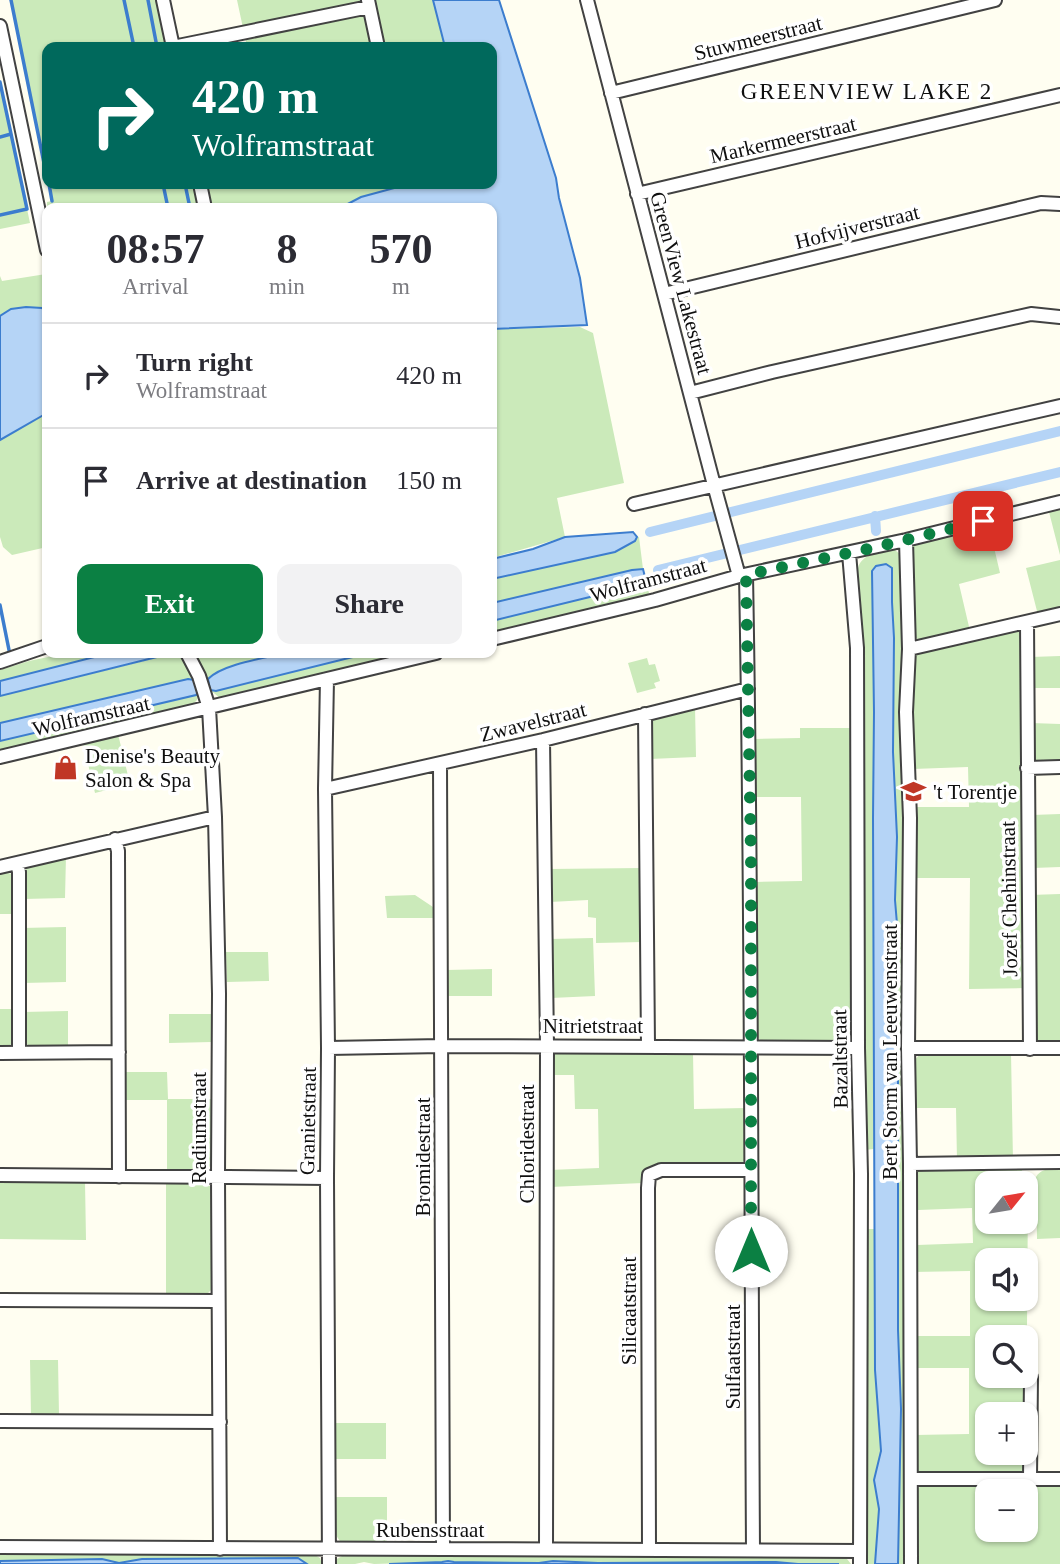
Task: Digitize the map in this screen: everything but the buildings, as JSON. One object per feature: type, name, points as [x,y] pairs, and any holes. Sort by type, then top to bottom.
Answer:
[{"type":"street","points":[[163,0],[172,42]]},
{"type":"street","name":"GreenView Lakestraat","points":[[587,0],[715,491],[741,574]]},
{"type":"street","name":"Stuwmeerstraat","points":[[611,93],[995,0]]},
{"type":"street","points":[[196,42],[368,4],[377,42]]},
{"type":"street","points":[[0,26],[42,226]]},
{"type":"street","name":"Markermeerstraat","points":[[637,194],[1060,95]]},
{"type":"street","name":"Hofvijverstraat","points":[[664,294],[1041,203],[1060,204]]},
{"type":"street","points":[[690,393],[1031,314],[1060,317]]},
{"type":"street","points":[[634,504],[715,491],[1060,405]]},
{"type":"street","name":"Wolframstraat","points":[[497,638],[655,600],[741,574],[849,553],[1060,502]]},
{"type":"street","name":"Bert Storm van Leeuwenstraat","points":[[906,540],[909,649],[906,712],[909,818],[911,1564]]},
{"type":"street","name":"Bazaltstraat","points":[[849,553],[857,648],[858,1048],[862,1174],[860,1557]]},
{"type":"street","name":"Sulfaatstraat","points":[[741,574],[748,689],[751,857],[753,1550]]},
{"type":"street","points":[[909,649],[1060,614]]},
{"type":"street","name":"Jozef Chehinstraat","points":[[1027,622],[1030,1049]]},
{"type":"street","points":[[0,663],[42,648]]},
{"type":"street","name":"Radiumstraat","points":[[190,658],[199,676],[207,702],[215,817],[219,994],[220,1549]]},
{"type":"street","name":"Wolframstraat","points":[[0,757],[207,702],[327,679],[398,658]]},
{"type":"street","name":"Granietstraat","points":[[327,679],[325,789],[329,1564]]},
{"type":"street","name":"Zwavelstraat","points":[[325,789],[543,740],[748,689]]},
{"type":"street","points":[[645,714],[648,1046]]},
{"type":"street","name":"Chloridestraat","points":[[543,740],[547,1046],[546,1549]]},
{"type":"street","name":"Bromidestraat","points":[[440,764],[443,1549]]},
{"type":"street","points":[[1027,768],[1060,767]]},
{"type":"street","points":[[0,867],[215,817]]},
{"type":"street","points":[[115,839],[118,850],[119,1177]]},
{"type":"street","points":[[17,863],[19,1053]]},
{"type":"street","name":"Nitrietstraat","points":[[328,1048],[858,1048]]},
{"type":"street","points":[[908,1048],[1060,1048]]},
{"type":"street","points":[[0,1053],[119,1052]]},
{"type":"street","points":[[910,1164],[1060,1161]]},
{"type":"street","name":"Silicaatstraat","points":[[649,1550],[649,1175],[661,1170],[751,1170]]},
{"type":"street","points":[[0,1175],[327,1178]]},
{"type":"street","points":[[0,1300],[218,1301]]},
{"type":"street","points":[[1030,1478],[1031,1388]]},
{"type":"street","points":[[0,1422],[220,1422]]},
{"type":"street","points":[[912,1479],[1060,1479]]},
{"type":"street","name":"Rubensstraat","points":[[0,1548],[753,1550],[860,1557]]},
{"type":"green space","points":[[11,0],[157,0],[166,42],[42,42],[42,153]]},
{"type":"green space","points":[[237,0],[363,0],[357,5],[243,28]]},
{"type":"green space","points":[[374,0],[433,0],[444,42],[383,42]]},
{"type":"green space","points":[[359,14],[368,19],[373,42],[246,42],[245,37]]},
{"type":"green space","points":[[0,82],[30,223],[0,229]]},
{"type":"green space","points":[[50,189],[196,189],[199,203],[47,203],[52,201]]},
{"type":"green space","points":[[207,189],[391,189],[350,203],[210,203]]},
{"type":"green space","points":[[42,275],[42,309],[11,309],[0,316],[0,276],[2,281]]},
{"type":"green space","points":[[580,327],[593,333],[624,483],[557,498],[565,537],[497,557],[497,329]]},
{"type":"green space","points":[[42,416],[42,548],[12,555],[3,547],[0,537],[0,440]]},
{"type":"green space","points":[[1060,509],[1060,555],[1049,512]]},
{"type":"green space","points":[[989,526],[1000,573],[959,584],[970,631],[920,641],[913,635],[912,545]]},
{"type":"green space","points":[[639,537],[643,569],[497,602],[497,578],[615,552]]},
{"type":"green space","points":[[895,550],[903,559],[908,1564],[898,1564],[901,1408],[898,1330],[895,900],[897,837],[893,752],[892,568],[874,712],[874,1149],[864,1150],[858,568],[868,556]]},
{"type":"green space","points":[[1060,560],[1060,609],[1038,615],[1026,568]]},
{"type":"green space","points":[[646,581],[649,593],[646,596],[497,632],[497,620],[643,584]]},
{"type":"green space","points":[[1014,629],[1024,634],[1025,988],[969,989],[970,878],[914,878],[913,807],[969,807],[968,767],[913,769],[910,692],[915,651]]},
{"type":"green space","points":[[1060,656],[1060,688],[1031,688],[1031,657]]},
{"type":"green space","points":[[43,658],[90,658],[0,681],[0,670]]},
{"type":"green space","points":[[156,658],[183,658],[191,669],[194,680],[188,679],[0,723],[0,696]]},
{"type":"green space","points":[[196,658],[261,658],[223,669],[208,679]]},
{"type":"green space","points":[[349,658],[387,658],[220,698],[210,690],[217,691]]},
{"type":"green space","points":[[647,658],[649,665],[655,664],[660,681],[654,683],[656,688],[637,693],[628,663]]},
{"type":"green space","points":[[198,692],[197,700],[192,705],[0,751],[0,741],[196,695]]},
{"type":"green space","points":[[695,707],[696,757],[650,759],[650,722],[654,716]]},
{"type":"green space","points":[[1031,723],[1060,724],[1060,764],[1042,763],[1033,758]]},
{"type":"green space","points":[[800,728],[851,728],[853,1037],[843,1044],[764,1043],[756,1036],[755,882],[802,881],[801,797],[754,797],[753,739],[800,738]]},
{"type":"green space","points":[[118,734],[130,784],[95,793],[83,743]]},
{"type":"green space","points":[[1060,814],[1060,867],[1033,868],[1032,815]]},
{"type":"green space","points":[[66,856],[65,898],[24,899],[24,873],[27,867]]},
{"type":"green space","points":[[642,868],[643,942],[596,943],[596,918],[588,917],[588,900],[550,902],[549,869]]},
{"type":"green space","points":[[0,871],[12,874],[14,879],[15,914],[0,914]]},
{"type":"green space","points":[[1060,894],[1060,1045],[1038,1044],[1034,1040],[1030,895]]},
{"type":"green space","points":[[415,895],[436,909],[437,918],[387,918],[385,896]]},
{"type":"green space","points":[[66,927],[66,982],[23,983],[22,928]]},
{"type":"green space","points":[[593,938],[595,996],[551,998],[550,939]]},
{"type":"green space","points":[[226,952],[268,952],[269,981],[227,982]]},
{"type":"green space","points":[[492,969],[492,996],[446,996],[446,970]]},
{"type":"green space","points":[[0,1009],[14,1009],[14,1040],[8,1048],[0,1049]]},
{"type":"green space","points":[[68,1011],[68,1048],[44,1049],[32,1047],[25,1041],[23,1012]]},
{"type":"green space","points":[[169,1014],[212,1014],[212,1042],[169,1043]]},
{"type":"green space","points":[[558,1051],[693,1053],[694,1109],[746,1108],[746,1158],[741,1164],[646,1169],[643,1183],[550,1187],[549,1170],[599,1168],[598,1109],[575,1109],[574,1075],[551,1075],[552,1056]]},
{"type":"green space","points":[[1011,1053],[1013,1161],[957,1161],[956,1108],[914,1108],[913,1062],[920,1054]]},
{"type":"green space","points":[[124,1072],[167,1072],[168,1099],[212,1099],[213,1164],[197,1172],[167,1172],[167,1100],[124,1100]]},
{"type":"green space","points":[[1019,1166],[1022,1171],[975,1171],[975,1234],[1028,1234],[1028,1248],[975,1248],[975,1311],[1027,1311],[1027,1325],[975,1325],[975,1388],[1027,1388],[1026,1402],[975,1402],[975,1465],[1025,1465],[1018,1474],[922,1475],[916,1468],[915,1435],[969,1434],[969,1368],[913,1368],[913,1336],[970,1336],[970,1271],[912,1272],[914,1249],[917,1245],[973,1243],[972,1208],[918,1210],[913,1193],[916,1168]]},
{"type":"green space","points":[[1050,1169],[1060,1169],[1060,1238],[1037,1239],[1038,1174]]},
{"type":"green space","points":[[0,1180],[85,1182],[86,1240],[0,1239]]},
{"type":"green space","points":[[166,1181],[205,1182],[212,1188],[213,1288],[206,1295],[166,1295]]},
{"type":"green space","points":[[865,1229],[874,1229],[875,1370],[881,1451],[874,1480],[879,1509],[875,1564],[865,1564]]},
{"type":"green space","points":[[30,1360],[58,1360],[59,1415],[31,1416]]},
{"type":"green space","points":[[335,1423],[386,1423],[386,1459],[336,1459]]},
{"type":"green space","points":[[926,1482],[975,1483],[975,1542],[1038,1542],[1038,1484],[1060,1484],[1060,1564],[914,1564],[916,1490]]},
{"type":"green space","points":[[335,1497],[387,1497],[387,1543],[344,1544],[339,1540],[334,1523]]},
{"type":"green space","points":[[0,1553],[313,1554],[320,1558],[322,1564],[307,1564],[298,1558],[142,1559],[119,1563],[102,1559],[0,1561]]},
{"type":"green space","points":[[344,1555],[840,1556],[851,1564],[448,1561],[334,1564],[335,1560]]},
{"type":"water","points":[[433,0],[499,0],[556,178],[580,278],[587,325],[497,329],[497,203],[350,203],[391,189],[497,189],[497,42],[444,42]]},
{"type":"water","points":[[42,308],[42,416],[0,440],[0,316],[11,309]]},
{"type":"water","points":[[633,532],[637,537],[635,541],[615,552],[497,578],[497,558],[533,549],[565,537]]},
{"type":"water","points":[[886,564],[892,568],[893,752],[897,837],[896,1056],[901,1409],[898,1564],[875,1564],[879,1509],[874,1480],[881,1451],[875,1370],[872,571],[876,566]]},
{"type":"water","points":[[643,569],[646,581],[643,584],[497,620],[497,602]]},
{"type":"water","points":[[90,658],[153,658],[0,696],[0,681]]},
{"type":"water","points":[[263,658],[349,658],[216,691],[210,690],[208,679],[223,669]]},
{"type":"water","points":[[188,679],[194,680],[198,692],[196,695],[0,741],[0,723]]},
{"type":"water","points":[[298,1558],[307,1564],[0,1564],[0,1561],[102,1559],[119,1563],[142,1559]]},
{"type":"water","points":[[448,1561],[776,1562],[798,1564],[389,1564]]},
{"type":"waterway","points":[[11,0],[42,153]]},
{"type":"waterway","points":[[124,0],[133,42]]},
{"type":"waterway","points":[[148,0],[156,42]]},
{"type":"waterway","points":[[0,82],[27,209],[0,215]]},
{"type":"waterway","points":[[0,137],[11,134]]},
{"type":"waterway","points":[[50,189],[52,201]]},
{"type":"waterway","points":[[164,189],[167,203]]},
{"type":"waterway","points":[[186,189],[189,203]]},
{"type":"waterway","points":[[650,532],[1060,431]]},
{"type":"waterway","points":[[658,570],[1060,472]]},
{"type":"waterway","points":[[875,516],[876,531]]},
{"type":"waterway","points":[[0,605],[10,655]]},
{"type":"place","name":"Denise's Beauty Salon & Spa","points":[[65,768]]},
{"type":"place","name":"'t Torentje","points":[[913,792]]},
{"type":"district","name":"GREENVIEW LAKE 2","points":[[867,91]]},
{"type":"route","points":[[751,1251],[751,857],[746,575],[983,521]]}]
